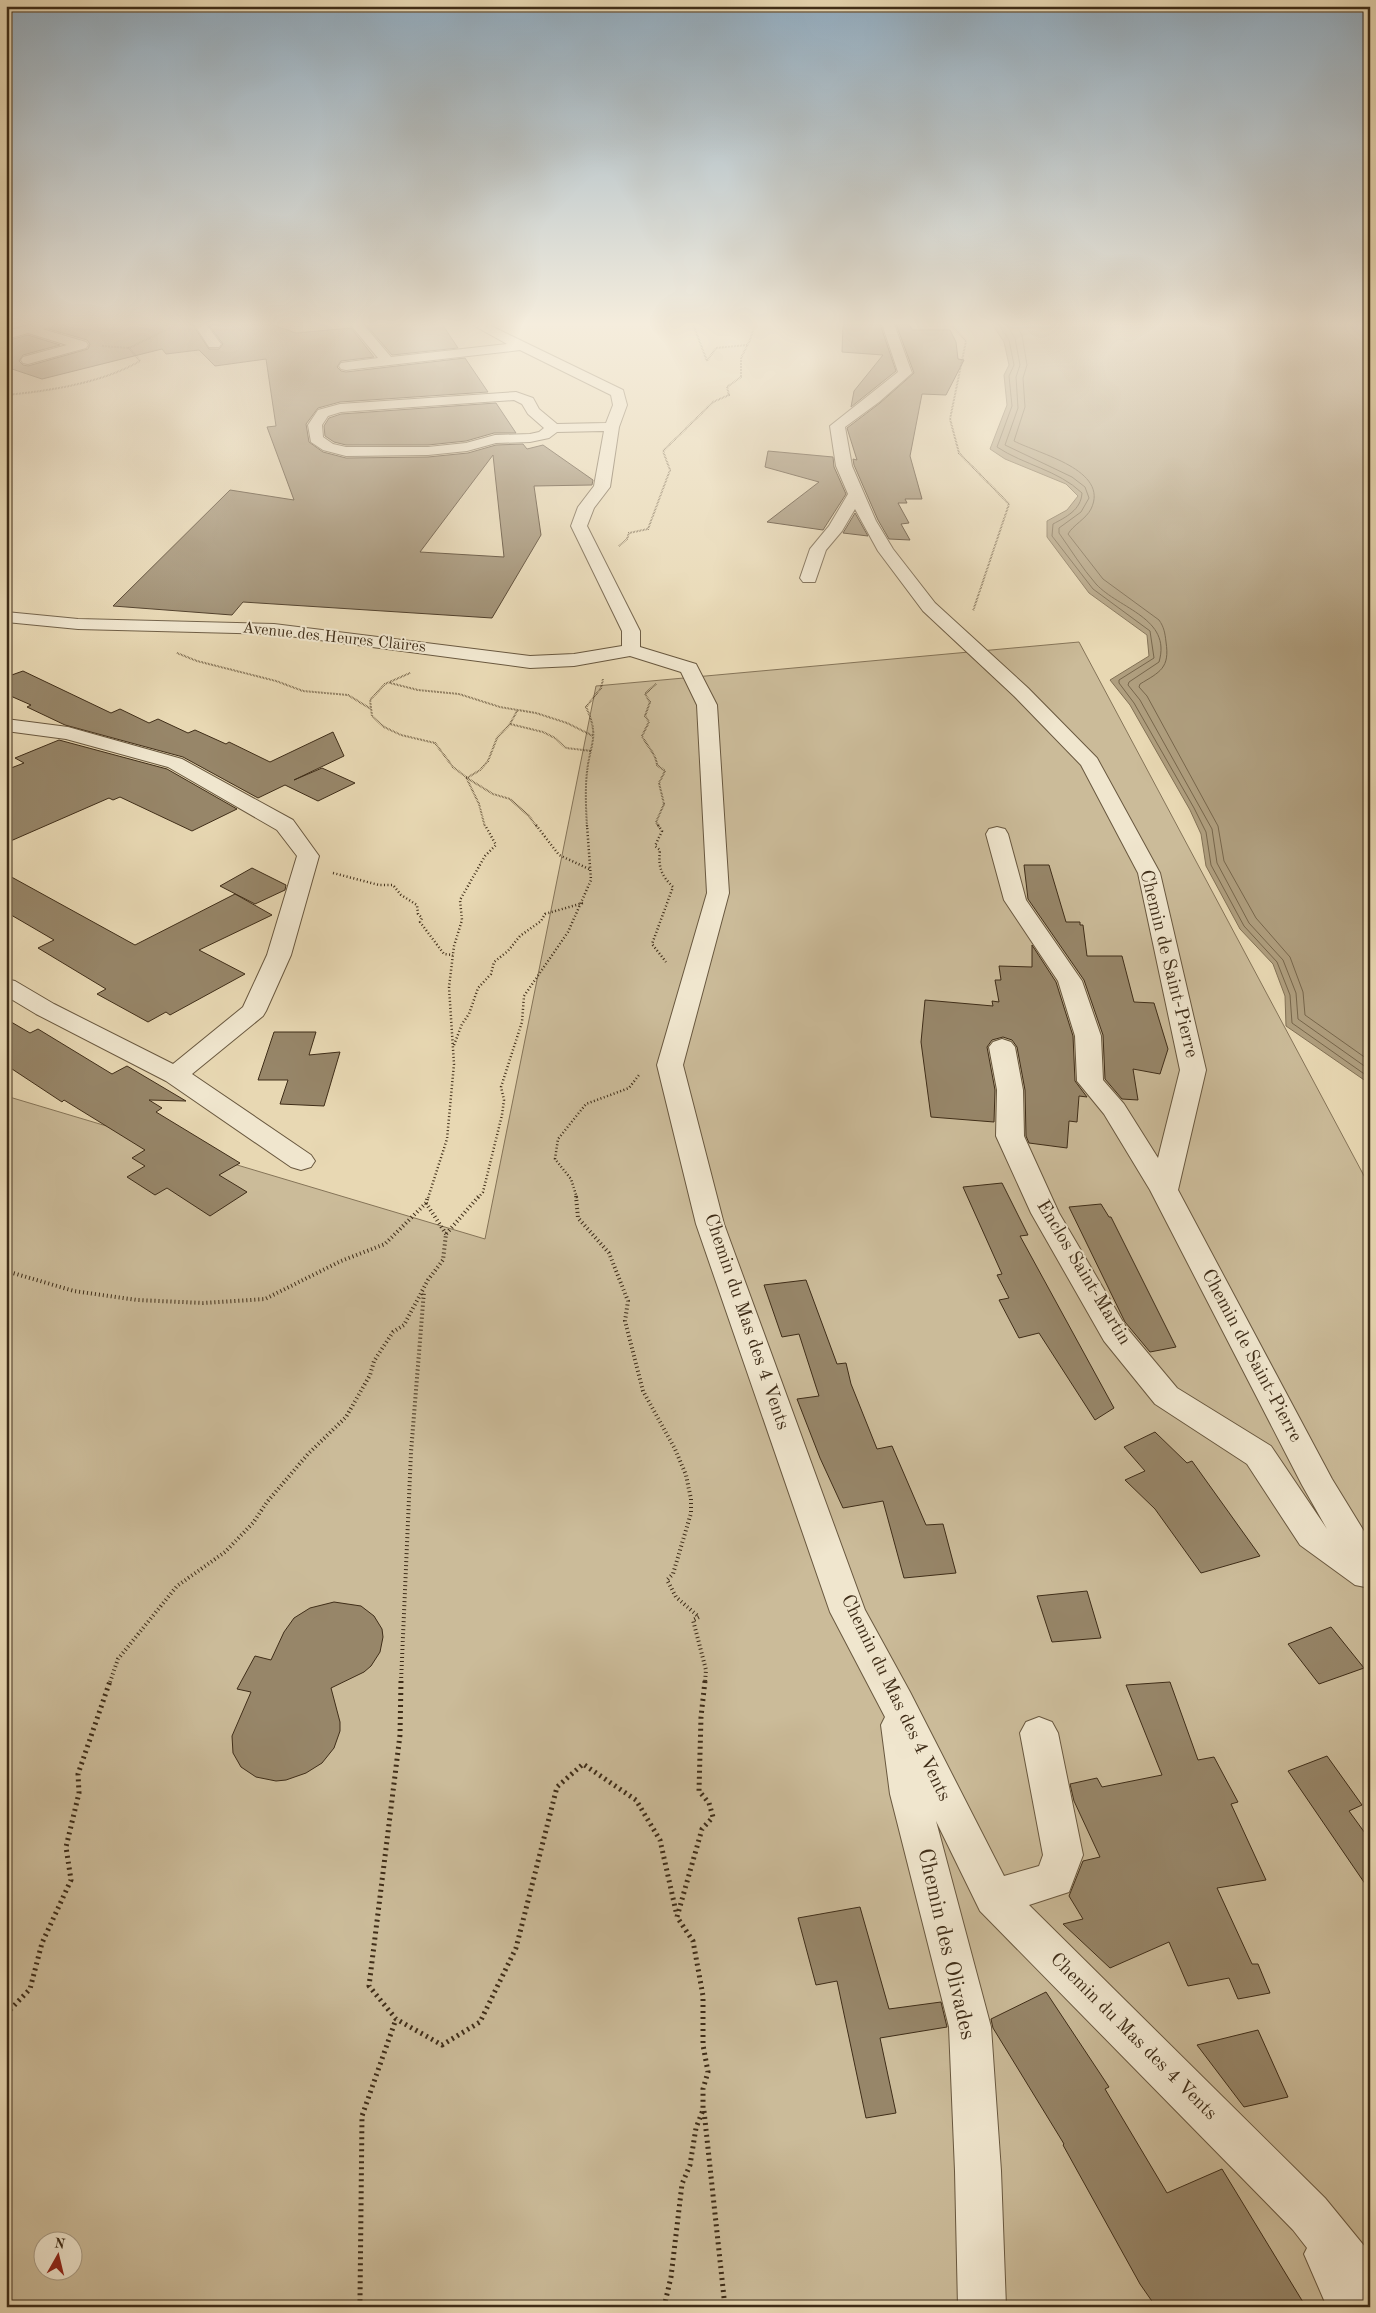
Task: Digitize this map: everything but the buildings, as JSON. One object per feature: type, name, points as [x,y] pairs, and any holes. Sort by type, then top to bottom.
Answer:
[{"type":"street","points":[[316,432],[316,439],[328,447],[346,452],[449,450],[495,439],[530,438],[547,432]]},
{"type":"street","points":[[611,432],[602,487],[586,507],[579,526],[600,565],[631,631],[618,653]]},
{"type":"street","name":"Chemin de Saint-Pierre","points":[[838,432],[844,466],[868,521],[886,551],[929,606],[1021,692],[1090,762],[1148,873],[1193,1070],[1164,1190],[1319,1485],[1370,1572]]},
{"type":"street","points":[[809,578],[818,549],[836,528],[856,494]]},
{"type":"street","name":"Avenue des Heures Claires","points":[[6,617],[78,624],[274,629],[530,662],[618,653]]},
{"type":"street","name":"Chemin du Mas des 4 Vents","points":[[618,653],[679,664],[689,668],[707,705],[718,893],[670,1065],[710,1224],[848,1612],[897,1703],[994,1898],[1309,2214],[1370,2291]]},
{"type":"street","points":[[7,726],[68,733],[176,764],[285,825],[308,856],[279,955],[254,1011],[175,1075]]},
{"type":"street","points":[[997,834],[1015,900],[1070,981],[1088,1036],[1090,1081],[1115,1110],[1164,1190]]},
{"type":"street","points":[[6,986],[175,1075],[301,1161]]},
{"type":"street","name":"Enclos Saint-Martin","points":[[1002,1047],[1010,1090],[1010,1136],[1045,1213],[1115,1334],[1166,1396],[1258,1455],[1312,1536],[1370,1576]]},
{"type":"street","name":"Chemin des Olivades","points":[[897,1703],[910,1794],[970,2027],[978,2170],[982,2307]]},
{"type":"street","points":[[994,1898],[1055,1879],[1063,1855],[1039,1733]]},
{"type":"street","points":[[1309,2214],[1352,2307]]},
{"type":"path","points":[[600,565],[627,538],[629,533],[648,529],[656,503],[670,470],[663,452],[669,443],[681,432]]},
{"type":"path","points":[[954,432],[960,453],[1008,504],[964,639]]},
{"type":"path","points":[[170,651],[241,673],[276,681],[303,691],[332,692],[348,695],[372,709]]},
{"type":"path","points":[[6,2014],[30,1989],[42,1944],[71,1880],[66,1847],[79,1793],[78,1774],[118,1659],[176,1586],[225,1552],[253,1523],[267,1502],[308,1454],[346,1417],[370,1375],[374,1361],[393,1332],[404,1325],[424,1288],[443,1260],[446,1234],[483,1192],[502,1115],[504,1100],[501,1087],[522,1022],[524,996],[568,932],[583,902],[591,880],[586,804],[587,770],[592,751],[594,724],[586,707],[601,688],[618,653]]},
{"type":"path","points":[[670,968],[652,944],[673,887],[663,878],[657,866],[660,850],[655,846],[662,831],[656,822],[664,804],[659,783],[665,771],[657,765],[656,756],[648,749],[642,736],[649,722],[645,716],[650,702],[645,694],[679,664]]},
{"type":"path","points":[[418,671],[389,682],[370,700],[372,716],[384,727],[402,735],[435,743],[446,755],[452,768],[493,794],[510,799],[529,816],[559,855],[591,870]]},
{"type":"path","points":[[389,682],[418,690],[459,694],[517,711],[552,718],[593,736]]},
{"type":"path","points":[[467,778],[480,770],[488,761],[497,738],[510,724],[517,711]]},
{"type":"path","points":[[510,724],[543,732],[555,738],[566,748],[592,751]]},
{"type":"path","points":[[6,1271],[74,1291],[137,1300],[203,1303],[265,1299],[341,1261],[385,1244],[426,1203],[447,1139],[453,1084],[448,987],[453,955],[462,920],[460,900],[485,856],[496,844],[486,829],[479,804],[467,778]]},
{"type":"path","points":[[304,872],[345,874],[359,881],[379,885],[393,885],[401,895],[418,905],[418,914],[422,918],[420,922],[444,954],[453,955]]},
{"type":"path","points":[[452,1048],[462,1024],[469,1014],[478,988],[491,974],[494,962],[508,951],[520,936],[541,921],[545,914],[583,902]]},
{"type":"path","points":[[645,1069],[629,1088],[586,1104],[558,1139],[555,1159],[568,1172],[578,1196],[578,1218],[608,1253],[628,1301],[625,1321],[643,1391],[675,1449],[686,1474],[691,1498],[691,1513],[673,1574],[667,1580],[676,1598],[699,1617],[693,1620],[706,1670],[701,1716],[699,1791],[708,1803],[713,1817],[702,1829],[677,1917]]},
{"type":"path","points":[[426,1203],[446,1234]]},
{"type":"path","points":[[424,1288],[411,1452],[404,1583],[400,1735],[369,1986],[396,2019],[442,2045],[480,2022],[516,1948],[557,1787],[583,1764],[636,1800],[660,1840],[677,1917],[693,1941],[704,1996],[703,2045],[708,2072],[703,2089],[703,2110],[725,2307]]},
{"type":"path","points":[[358,2307],[360,2300],[362,2116],[396,2019]]},
{"type":"path","points":[[664,2307],[671,2277],[682,2184],[690,2165],[696,2128],[703,2110]]},
{"type":"shaded area","points":[[1079,642],[1370,1187],[1370,2307],[6,2307],[6,1096],[485,1239],[596,686]]},
{"type":"water","points":[[997,432],[1370,432],[1370,1084],[1286,1026],[1285,996],[1273,964],[1240,929],[1206,866],[1201,834],[1190,810],[1130,705],[1110,680],[1149,656],[1147,635],[1089,593],[1047,537],[1047,521],[1067,510],[1078,496],[1066,484],[1005,459],[990,449]]}]
